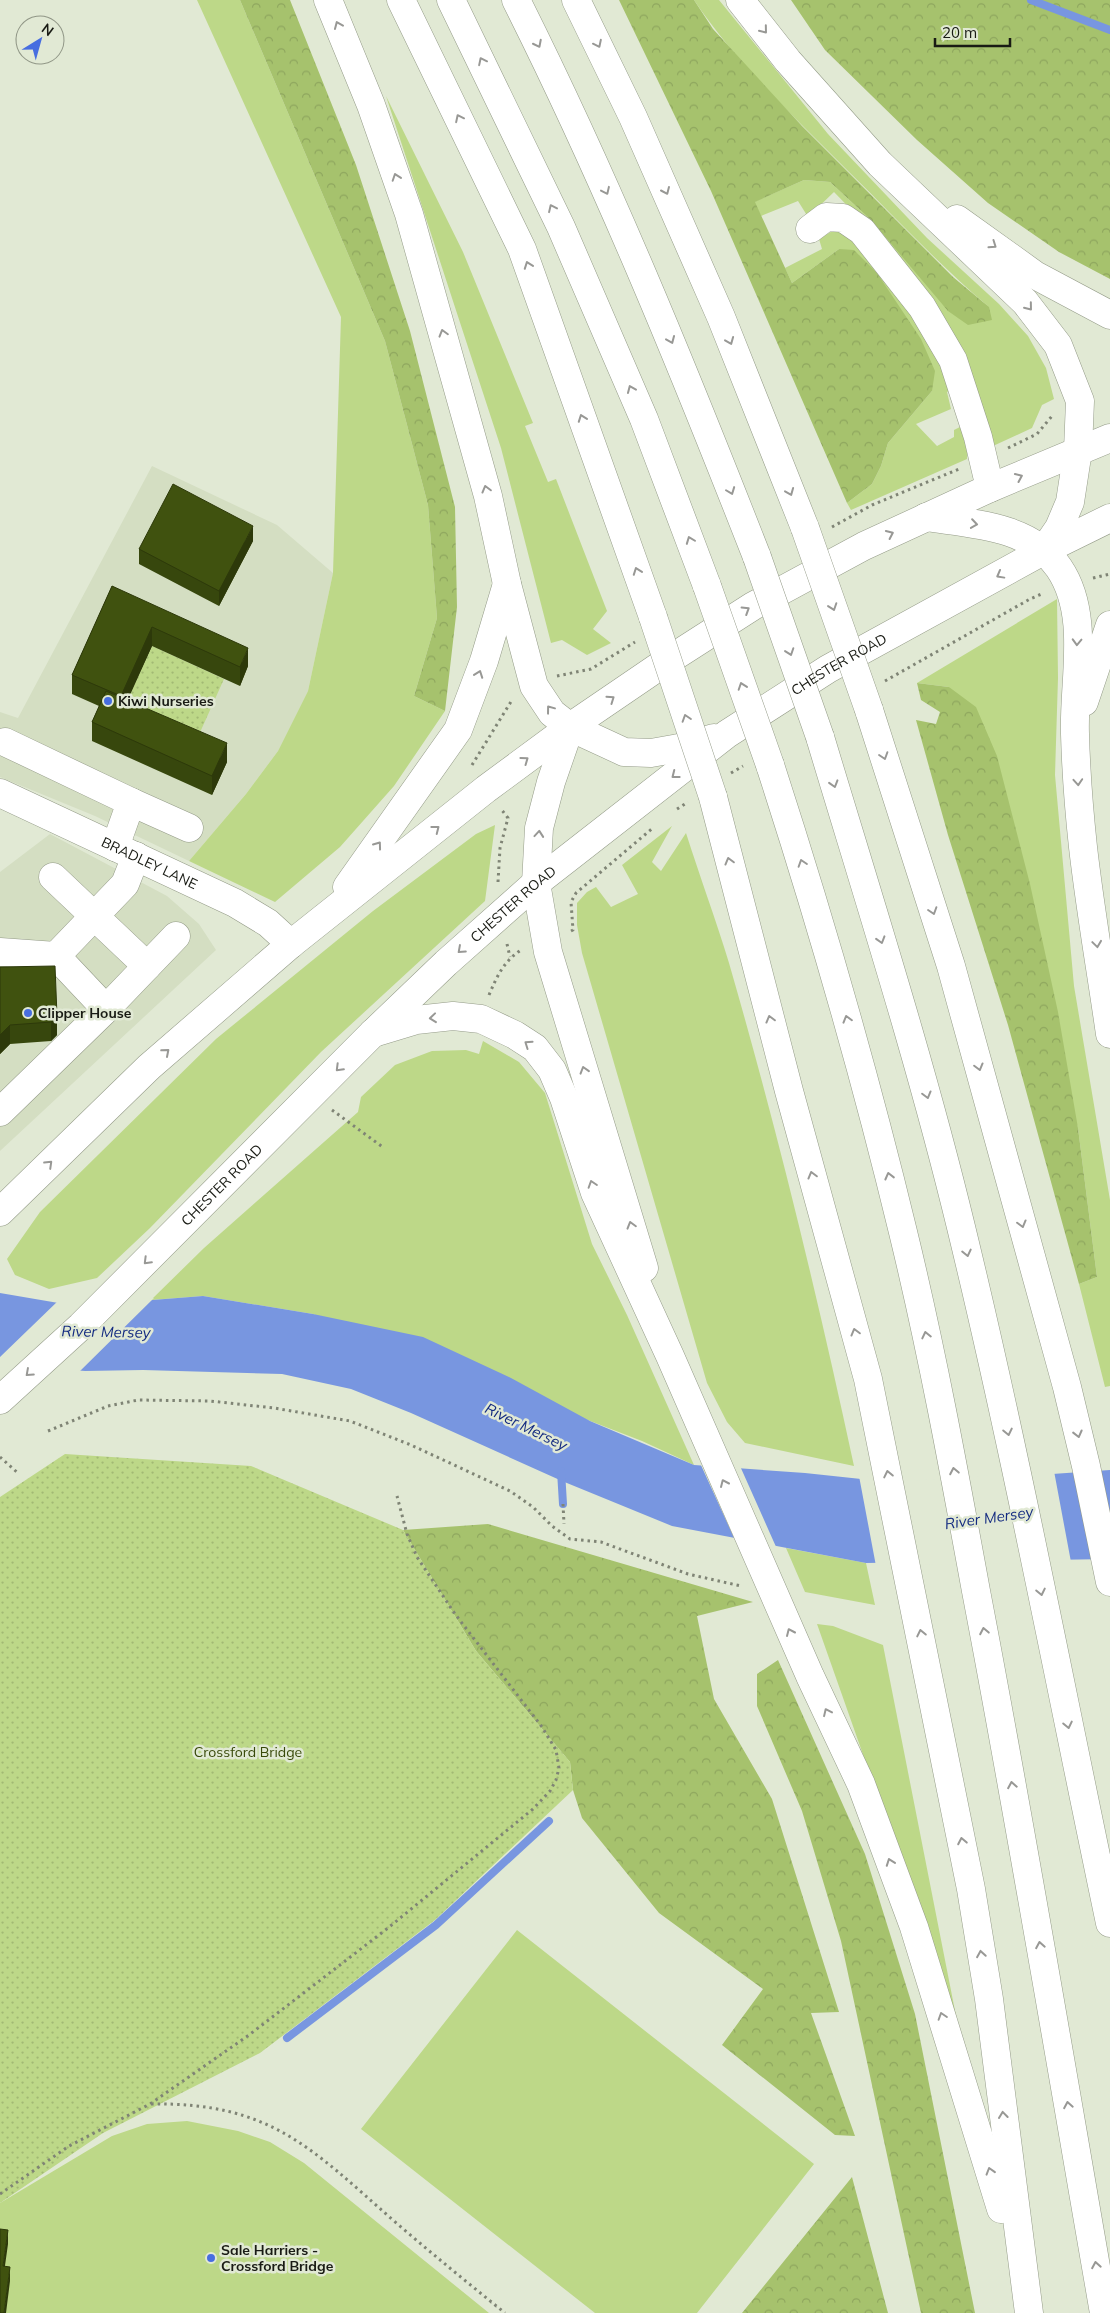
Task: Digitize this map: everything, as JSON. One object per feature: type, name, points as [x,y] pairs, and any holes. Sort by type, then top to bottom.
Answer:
[{"type":"main road","points":[[328,0],[371,105],[409,214],[488,496],[507,584],[534,686],[552,713],[570,727],[598,742],[624,752],[651,753],[679,748],[728,734]]},
{"type":"main road","points":[[401,0],[522,250],[653,617],[712,797],[789,1091],[868,1379],[971,1889],[989,1999],[1029,2313]]},
{"type":"main road","points":[[451,0],[561,228],[644,419],[707,586],[770,765],[819,917],[863,1074],[903,1232],[937,1382],[993,1679],[1104,2313]]},
{"type":"main road","points":[[516,0],[616,212],[687,379],[757,556],[820,737],[918,1065],[961,1224],[998,1385],[1110,1923]]},
{"type":"main road","points":[[576,0],[633,117],[717,308],[805,528],[869,710],[951,966],[1066,1387],[1086,1466],[1110,1582]]},
{"type":"main road","points":[[740,0],[788,61],[880,164],[1025,302],[1058,345],[1080,401],[1078,450],[1070,502],[1060,528],[1043,552]]},
{"type":"main road","points":[[788,61],[907,177],[964,225],[1035,275],[1110,315]]},
{"type":"main road","points":[[810,229],[826,217],[843,218],[862,231],[922,307],[953,360],[978,437],[990,488]]},
{"type":"main road","points":[[7,1205],[149,1067],[291,944],[486,789],[570,727],[661,665],[753,606],[864,546],[990,488],[1110,438]]},
{"type":"main road","points":[[926,517],[996,528],[1020,536],[1043,552],[1058,566],[1072,594],[1078,627],[1074,734],[1083,846],[1110,1034]]},
{"type":"main road","name":"CHESTER ROAD","points":[[0,1400],[81,1326],[373,1033],[446,963],[536,883],[728,734],[828,669],[1043,552],[1110,518]]},
{"type":"main road","points":[[329,913],[416,792],[463,720],[484,661],[507,584]]},
{"type":"main road","points":[[1074,734],[1110,625]]},
{"type":"main road","points":[[570,727],[551,782],[539,828],[536,883],[547,946],[670,1356]]},
{"type":"main road","points":[[5,742],[189,828]]},
{"type":"main road","name":"BRADLEY LANE","points":[[0,793],[236,903],[268,923],[291,944]]},
{"type":"main road","points":[[56,956],[125,884],[131,802]]},
{"type":"main road","points":[[53,877],[147,966]]},
{"type":"main road","points":[[0,1112],[106,1009],[176,936]]},
{"type":"main road","points":[[0,952],[56,956],[106,1009]]},
{"type":"main road","points":[[373,1033],[416,1020],[452,1016],[487,1021],[535,1048],[552,1070],[564,1098],[595,1193],[670,1356],[684,1392],[810,1676],[861,1784],[914,1927],[1024,2285]]},
{"type":"path","points":[[487,1021],[497,975],[510,957],[526,946],[547,946],[574,930]]},
{"type":"path","points":[[312,1095],[384,1148]]},
{"type":"path","points":[[48,1431],[108,1406],[138,1400],[210,1401],[274,1408],[350,1421],[411,1445],[510,1491],[533,1507],[552,1526],[570,1539],[601,1542],[688,1574],[746,1587]]},
{"type":"path","points":[[0,1457],[19,1474]]},
{"type":"path","points":[[0,2194],[69,2146],[150,2104],[249,2036],[388,1928],[550,1792],[559,1768],[556,1750],[542,1727],[455,1614],[417,1557],[407,1534],[397,1496]]},
{"type":"path","points":[[563,1504],[564,1524]]},
{"type":"path","points":[[150,2104],[178,2104],[235,2112],[271,2125],[306,2146],[339,2171],[427,2250],[505,2313]]},
{"type":"shaded area","points":[[152,466],[277,525],[333,573],[308,691],[278,751],[246,794],[189,861],[95,816],[0,777],[0,712],[18,718]]},
{"type":"shaded area","points":[[50,834],[167,896],[199,924],[216,950],[0,1151],[0,872]]},
{"type":"green space","points":[[197,0],[240,0],[385,341],[428,505],[437,618],[414,696],[445,711],[394,786],[340,847],[275,902],[189,861],[246,794],[278,751],[308,691],[333,573],[341,317]]},
{"type":"green space","points":[[240,0],[290,0],[356,165],[410,331],[455,507],[457,607],[445,711],[414,696],[437,618],[428,505],[385,341]]},
{"type":"green space","points":[[619,0],[694,0],[713,29],[802,126],[953,277],[989,307],[992,320],[968,325],[948,311],[872,221],[830,182],[804,180],[755,202],[792,283],[839,249],[854,250],[877,273],[921,339],[935,371],[932,391],[888,443],[881,466],[872,484],[847,503],[711,191]]},
{"type":"green space","points":[[694,0],[719,0],[828,134],[927,238],[999,304],[1028,336],[1046,368],[1054,399],[1042,405],[1032,428],[993,446],[963,349],[938,311],[872,231],[834,192],[808,217],[798,201],[761,216],[754,202],[804,180],[830,182],[872,221],[989,307],[935,258],[767,90],[711,24]]},
{"type":"green space","points":[[791,0],[1110,0],[1110,279],[1059,252],[988,203],[917,140],[825,50]]},
{"type":"green space","points":[[386,96],[463,252],[533,423],[525,426],[548,482],[556,479],[607,611],[593,629],[611,643],[587,655],[562,640],[551,643],[501,448]]},
{"type":"green space","points":[[839,227],[900,286],[953,389],[947,392],[951,409],[916,424],[937,446],[954,437],[954,430],[962,426],[968,445],[967,459],[851,510],[847,503],[872,484],[881,466],[888,443],[932,391],[839,249],[792,283],[785,268],[822,249],[819,239]]},
{"type":"green space","points":[[1057,599],[1058,678],[1055,775],[1074,986],[1110,1200],[1110,1386],[1105,1387],[1079,1284],[1097,1277],[1078,1128],[949,687],[917,683]]},
{"type":"green space","points":[[152,646],[224,679],[193,748],[120,716]]},
{"type":"green space","points":[[917,683],[949,687],[976,707],[997,756],[1030,884],[1058,1012],[1078,1128],[1097,1277],[1079,1284],[1008,1025],[948,835],[916,720],[936,724],[940,712],[921,700]]},
{"type":"green space","points":[[495,825],[485,901],[321,1052],[150,1228],[97,1278],[49,1289],[15,1275],[7,1259],[40,1212],[216,1039],[373,911],[476,834]]},
{"type":"green space","points":[[672,826],[652,862],[661,871],[686,833],[729,963],[764,1088],[826,1340],[854,1466],[745,1443],[727,1422],[707,1383],[582,953],[577,925],[577,903],[587,892],[596,887],[611,907],[638,894],[622,865]]},
{"type":"green space","points":[[483,1041],[519,1062],[545,1093],[592,1244],[627,1315],[694,1465],[642,1441],[313,1314],[203,1296],[151,1300],[204,1248],[358,1112],[361,1097],[395,1065],[432,1051],[466,1050],[479,1054]]},
{"type":"green space","name":"Crossford Bridge","points":[[65,1454],[251,1466],[403,1530],[476,1651],[570,1762],[573,1790],[435,1920],[260,2053],[103,2133],[0,2203],[0,1497]]},
{"type":"green space","points":[[488,1524],[753,1602],[697,1616],[714,1699],[772,1799],[839,2012],[811,2013],[855,2136],[835,2135],[722,2045],[763,1989],[659,1913],[582,1818],[573,1790],[570,1762],[476,1651],[403,1530]]},
{"type":"green space","points":[[786,1548],[866,1563],[875,1605],[805,1592]]},
{"type":"green space","points":[[817,1624],[833,1626],[883,1645],[957,2021]]},
{"type":"green space","points":[[778,1660],[865,1854],[915,2014],[975,2313],[921,2313],[841,1941],[802,1811],[757,1706],[757,1674]]},
{"type":"green space","points":[[517,1930],[814,2164],[697,2313],[595,2313],[361,2129]]},
{"type":"green space","name":"Sale Harriers - Crossford Bridge","points":[[187,2121],[238,2131],[270,2142],[304,2163],[489,2313],[0,2313],[0,2203],[112,2136],[147,2124]]},
{"type":"green space","points":[[852,2177],[888,2313],[742,2313]]},
{"type":"water","name":"River Mersey","points":[[0,1293],[76,1306],[203,1296],[313,1314],[423,1337],[511,1378],[590,1421],[694,1465],[805,1473],[908,1484],[1110,1470],[1110,1559],[866,1563],[672,1526],[562,1481],[411,1413],[351,1389],[282,1374],[143,1370],[85,1371],[0,1364]]},
{"type":"pier","points":[[154,1298],[78,1373],[0,1367],[0,1357],[59,1300],[77,1303]]},
{"type":"pier","points":[[700,1463],[740,1466],[777,1549],[735,1540]]},
{"type":"pier","points":[[1054,1471],[1071,1562],[876,1566],[859,1476],[908,1481]]},
{"type":"building","points":[[173,484],[253,526],[219,591],[139,549]]},
{"type":"building","points":[[112,586],[248,648],[240,667],[152,627],[121,696],[72,675]]},
{"type":"building","points":[[106,691],[227,743],[212,776],[92,722]]},
{"type":"building","name":"Clipper House","points":[[55,966],[57,1016],[51,1022],[10,1025],[0,1035],[0,967]]},
{"type":"building","points":[[0,2229],[8,2230],[3,2266],[10,2267],[4,2313],[0,2313]]},
{"type":"waterway","points":[[1031,0],[1110,30]]},
{"type":"waterway","points":[[561,1471],[563,1504]]},
{"type":"waterway","points":[[287,2038],[436,1925],[549,1821]]},
{"type":"place","name":"Kiwi Nurseries","points":[[108,701]]},
{"type":"place","name":"Clipper House","points":[[28,1013]]},
{"type":"place","name":"Sale Harriers - Crossford Bridge","points":[[211,2258]]}]
